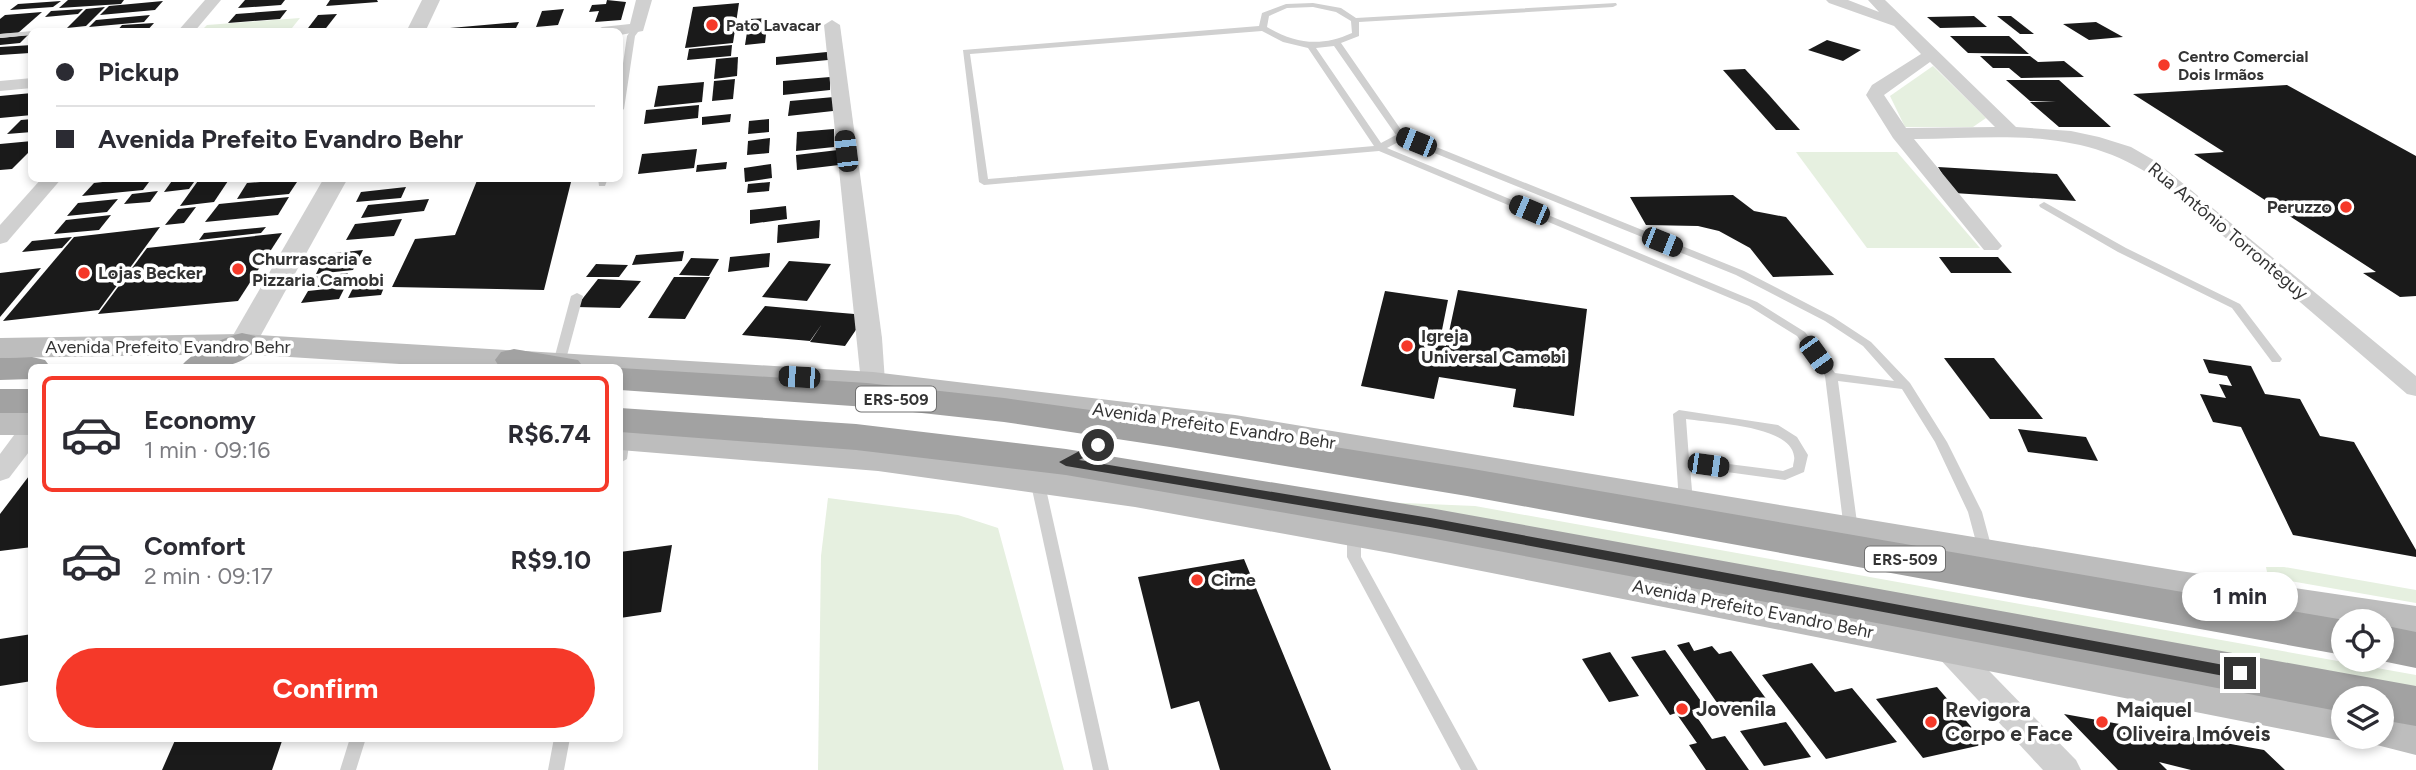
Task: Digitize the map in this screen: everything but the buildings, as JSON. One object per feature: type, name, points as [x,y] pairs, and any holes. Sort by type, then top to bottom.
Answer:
[{"type":"highway","points":[[206,364],[242,344]]},
{"type":"highway","name":"ERS-509","points":[[514,360],[552,364]]},
{"type":"highway","name":"Avenida Prefeito Evandro Behr","points":[[0,369],[28,368]]},
{"type":"highway","name":"Avenida Prefeito Evandro Behr","points":[[623,376],[867,395],[1004,410],[1170,434],[1723,527],[2331,634]]},
{"type":"highway","points":[[0,401],[28,401]]},
{"type":"highway","name":"ERS-509","points":[[1050,473],[1098,445],[1170,434]]},
{"type":"highway","name":"Avenida Prefeito Evandro Behr","points":[[623,439],[856,437],[1050,473],[1443,525],[2331,690]]},
{"type":"highway","name":"ERS-509","points":[[1723,527],[1986,553]]},
{"type":"highway","points":[[2394,645],[2416,649]]},
{"type":"highway","points":[[2394,701],[2416,706]]},
{"type":"main road","name":"Avenida Prefeito Evandro Behr","points":[[0,348],[242,344],[514,360]]},
{"type":"main road","name":"Avenida Prefeito Evandro Behr","points":[[623,368],[873,382],[1235,426],[1986,553],[2416,622]]},
{"type":"main road","points":[[0,424],[28,424]]},
{"type":"main road","name":"Avenida Prefeito Evandro Behr","points":[[1050,473],[2331,720]]},
{"type":"main road","points":[[2394,731],[2416,736]]},
{"type":"street","points":[[188,28],[213,0]]},
{"type":"street","points":[[417,28],[431,0]]},
{"type":"street","points":[[623,30],[637,28],[644,0]]},
{"type":"street","points":[[1834,0],[1903,27]]},
{"type":"street","points":[[1876,0],[2013,134]]},
{"type":"street","points":[[832,25],[873,382]]},
{"type":"street","points":[[1932,54],[1878,89],[1875,95],[1900,134],[1991,246]]},
{"type":"street","points":[[0,86],[28,83]]},
{"type":"street","name":"Rua Antônio Torronteguy","points":[[1900,134],[2013,134],[2090,141],[2126,151],[2146,162],[2416,389]]},
{"type":"street","points":[[0,238],[50,182]]},
{"type":"street","points":[[242,344],[291,262],[334,182]]},
{"type":"street","points":[[0,471],[28,434]]},
{"type":"street","points":[[1947,647],[2064,770]]},
{"type":"lane","points":[[1263,28],[1265,15],[1284,3],[1311,2],[1338,10],[1355,20],[1613,5]]},
{"type":"lane","points":[[1355,20],[1356,34],[1337,44],[1311,46],[1281,40],[1263,28],[967,52],[984,182],[1380,148],[1401,136]]},
{"type":"lane","points":[[623,89],[631,36],[637,28]]},
{"type":"lane","points":[[0,36],[28,33]]},
{"type":"lane","points":[[1337,44],[1401,136],[1740,273],[1829,319],[1867,344],[1906,386],[1941,442],[1969,500],[1986,553]]},
{"type":"lane","points":[[1311,46],[1380,148],[1753,304],[1801,334],[1831,376],[1851,530]]},
{"type":"lane","points":[[2044,205],[2122,250],[2236,306],[2276,359]]},
{"type":"lane","points":[[562,364],[577,296]]},
{"type":"lane","points":[[1831,376],[1906,386]]},
{"type":"lane","points":[[1682,462],[1784,476],[1799,469],[1801,455],[1792,440],[1773,428],[1679,414],[1682,462],[1686,502]]},
{"type":"lane","points":[[1050,473],[1101,770]]},
{"type":"lane","points":[[1354,533],[1354,557],[1470,770]]},
{"type":"lane","points":[[348,770],[357,742]]},
{"type":"lane","points":[[556,770],[561,742]]},
{"type":"green space","points":[[300,18],[292,28],[204,28],[207,25]]},
{"type":"green space","points":[[1933,66],[1986,118],[1973,127],[1905,127],[1890,96]]},
{"type":"green space","points":[[1796,152],[1897,152],[1980,248],[1867,248]]},
{"type":"green space","points":[[828,498],[958,515],[998,528],[1064,770],[818,770],[821,556]]},
{"type":"green space","points":[[1380,502],[1475,506],[2331,660],[2331,672],[2394,671],[2416,675],[2416,692]]},
{"type":"green space","points":[[2266,567],[2284,567],[2416,590],[2416,603],[2268,577]]},
{"type":"place","name":"Pato Lavacar","points":[[712,25]]},
{"type":"place","name":"Centro Comercial Dois Irmãos","points":[[2164,65]]},
{"type":"place","name":"Peruzzo","points":[[2346,207]]},
{"type":"place","name":"Churrascaria e Pizzaria Camobi","points":[[238,269]]},
{"type":"place","name":"Lojas Becker","points":[[84,273]]},
{"type":"place","name":"Igreja Universal Camobi","points":[[1407,346]]},
{"type":"place","name":"Cirne","points":[[1197,580]]},
{"type":"place","name":"Jovenila","points":[[1682,709]]},
{"type":"place","name":"Revigora Corpo e Face","points":[[1931,722]]},
{"type":"place","name":"Maiquel Oliveira Imóveis","points":[[2102,722]]},
{"type":"route","points":[[1098,445],[1066,462],[1430,523],[2240,673]]}]
